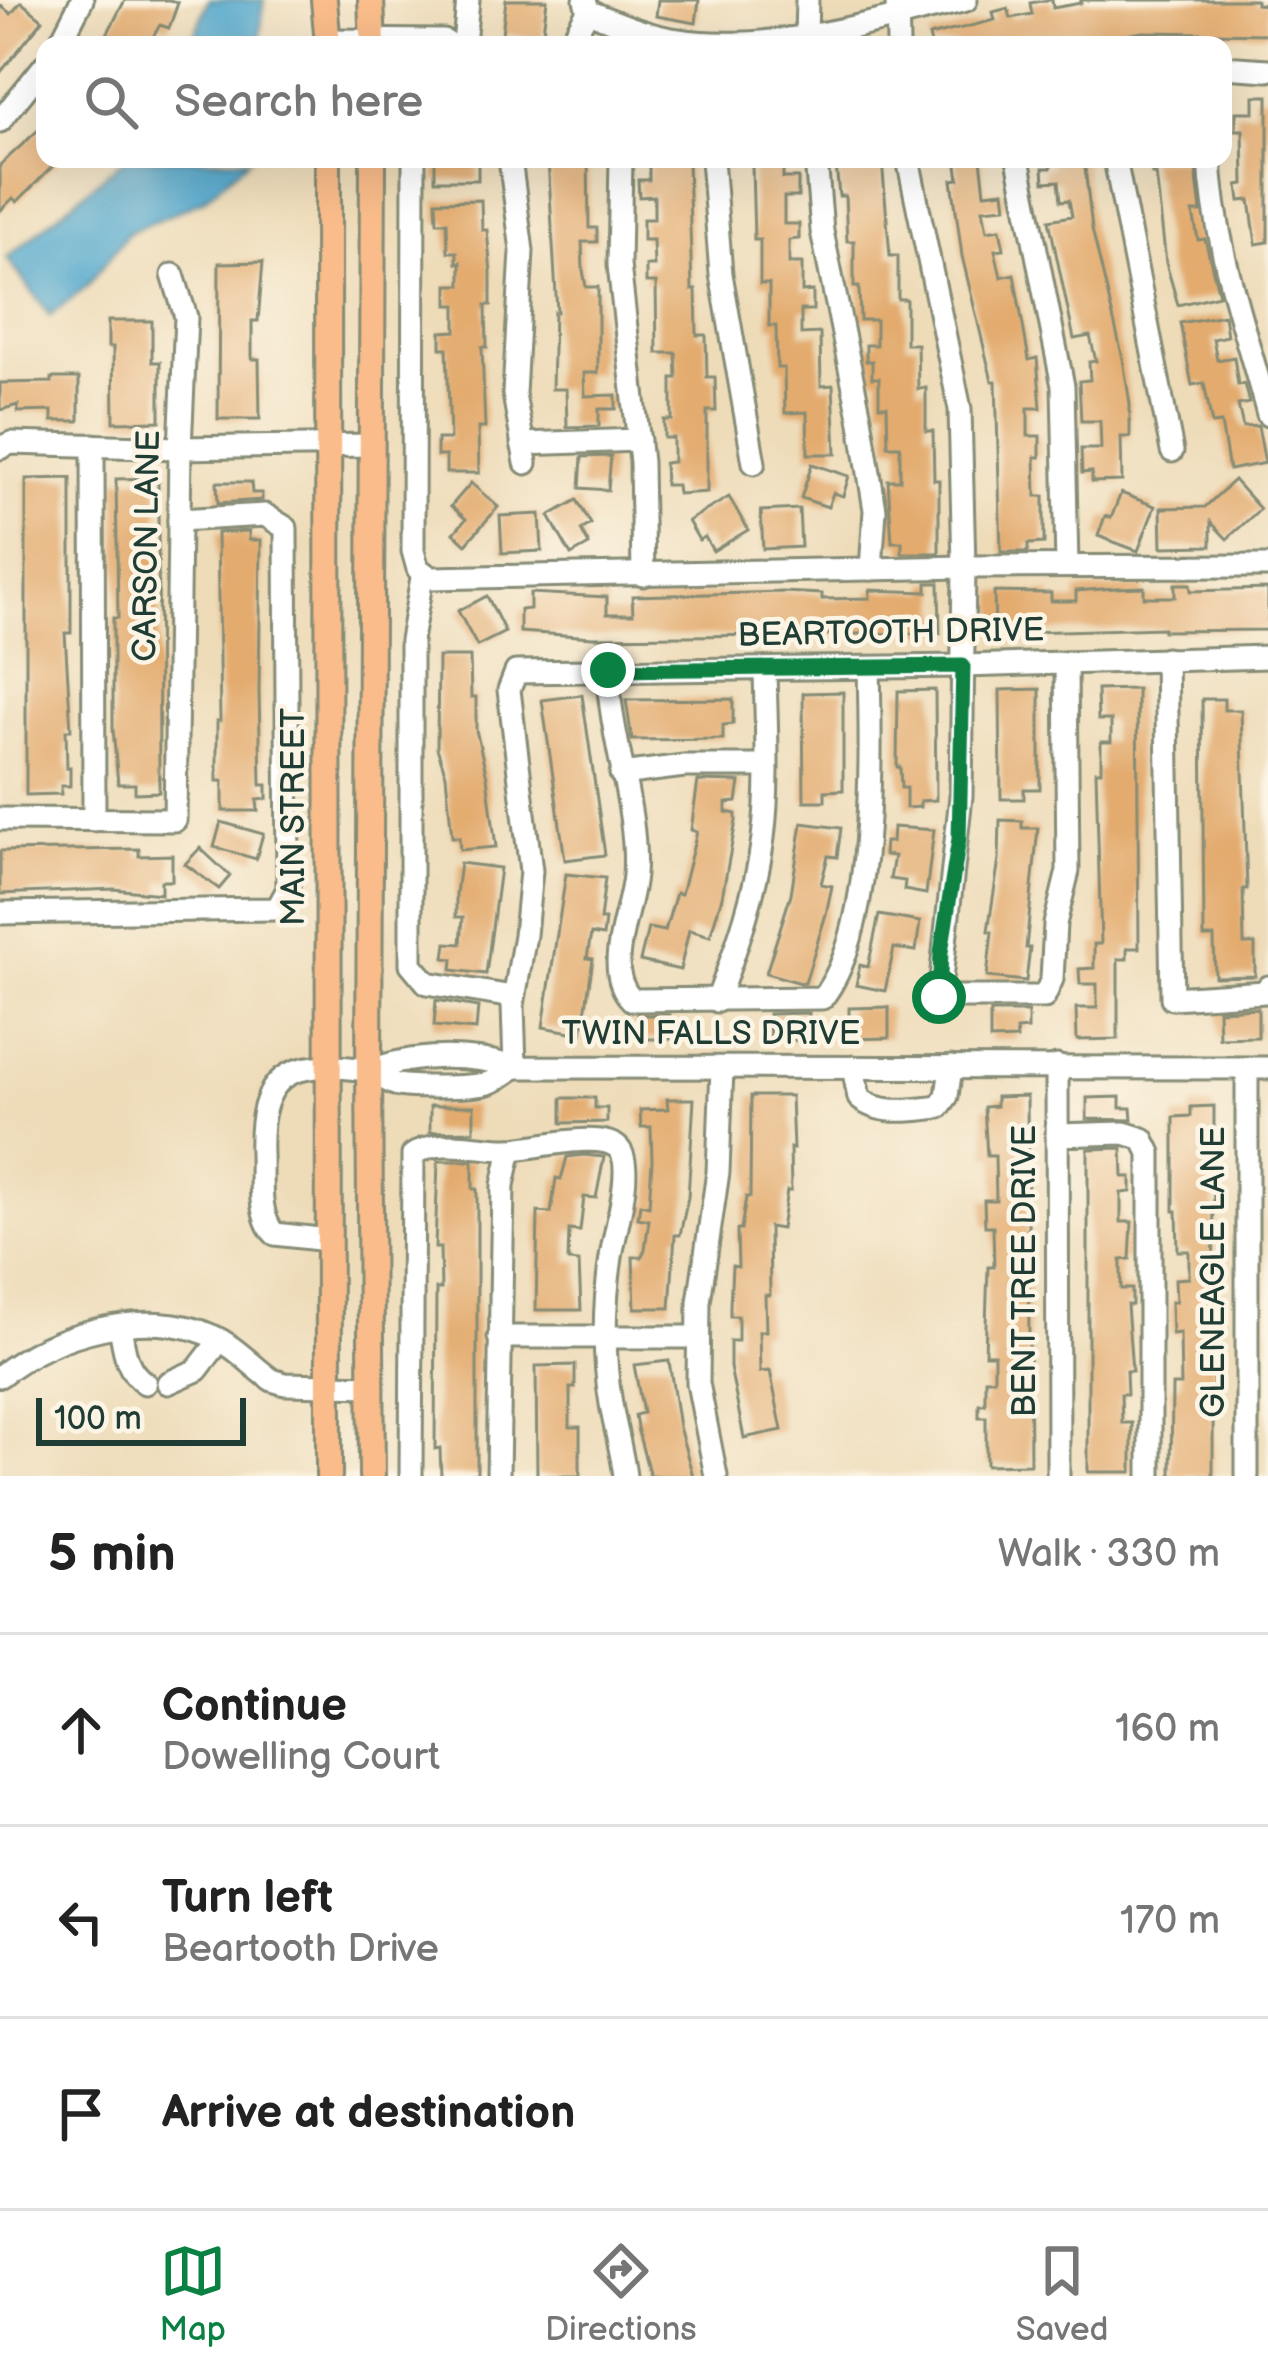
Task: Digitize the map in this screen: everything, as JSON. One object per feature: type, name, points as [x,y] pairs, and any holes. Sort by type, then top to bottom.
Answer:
[{"type":"main road","points":[[324,0],[327,36]]},
{"type":"main road","points":[[371,0],[372,36]]},
{"type":"main road","name":"MAIN STREET","points":[[328,168],[329,1476]]},
{"type":"main road","points":[[372,1476],[373,168]]},
{"type":"street","points":[[64,36],[82,0]]},
{"type":"street","points":[[465,36],[468,0]]},
{"type":"street","points":[[806,35],[807,0]]},
{"type":"street","points":[[796,36],[897,9],[966,0]]},
{"type":"street","points":[[573,36],[586,5],[667,36]]},
{"type":"street","points":[[1232,68],[1268,70]]},
{"type":"street","points":[[0,121],[36,76]]},
{"type":"street","points":[[414,168],[413,550],[431,578],[1268,566]]},
{"type":"street","points":[[511,168],[522,251],[514,364],[524,453],[639,440]]},
{"type":"street","points":[[619,168],[619,266],[639,440],[643,575]]},
{"type":"street","points":[[713,168],[721,274],[754,463]]},
{"type":"street","points":[[817,168],[821,231],[875,509],[871,569]]},
{"type":"street","points":[[910,168],[960,409],[964,567],[959,839],[941,952],[939,997],[1044,997],[1052,979],[1055,924],[1069,872],[1066,663]]},
{"type":"street","points":[[1020,168],[1063,386],[1067,566]]},
{"type":"street","points":[[1117,168],[1172,451]]},
{"type":"street","points":[[1210,168],[1220,240],[1268,415]]},
{"type":"street","name":"CARSON LANE","points":[[94,820],[176,820],[186,316],[173,275]]},
{"type":"street","points":[[0,448],[11,442],[180,448],[372,445]]},
{"type":"street","points":[[0,819],[94,820],[93,446]]},
{"type":"street","points":[[0,913],[277,908],[288,889],[286,528],[265,515],[179,520]]},
{"type":"street","points":[[423,572],[411,640],[411,964],[427,982],[514,997],[515,1067]]},
{"type":"street","name":"BEARTOOTH DRIVE","points":[[514,997],[531,871],[508,691],[516,672],[1268,657]]},
{"type":"street","points":[[1166,659],[1172,998],[1265,992],[1268,987]]},
{"type":"street","points":[[608,670],[608,711],[634,871],[617,966],[620,987],[632,1000],[717,1000],[822,998],[829,990],[848,939],[863,874],[872,773],[869,668]]},
{"type":"street","points":[[717,1000],[763,838],[765,670]]},
{"type":"street","points":[[621,774],[684,766],[766,766]]},
{"type":"street","points":[[854,1067],[859,1097],[885,1110],[939,1107],[947,1096],[951,1066]]},
{"type":"street","name":"BENT TREE DRIVE","points":[[1057,1066],[1058,1476]]},
{"type":"street","points":[[326,1067],[293,1070],[280,1076],[266,1094],[261,1151],[269,1229],[295,1238],[328,1240]]},
{"type":"street","name":"TWIN FALLS DRIVE","points":[[326,1067],[369,1070],[397,1085],[487,1085],[515,1067],[1258,1068]]},
{"type":"street","points":[[716,1476],[698,1383],[698,1337],[705,1244],[718,1172],[722,1068]]},
{"type":"street","name":"GLENEAGLE LANE","points":[[1254,1472],[1258,1068]]},
{"type":"street","points":[[1058,1136],[1124,1133],[1143,1139],[1150,1153],[1150,1476]]},
{"type":"street","points":[[411,1476],[412,1155],[437,1146],[511,1149],[588,1140],[609,1142],[624,1158],[625,1181],[610,1258],[606,1337],[610,1397],[625,1476]]},
{"type":"street","points":[[498,1476],[503,1185],[511,1149]]},
{"type":"street","points":[[0,1376],[37,1350],[77,1334],[120,1326],[179,1327],[220,1340],[272,1381],[330,1388],[371,1386]]},
{"type":"street","points":[[120,1326],[133,1376],[156,1383],[197,1370],[220,1340]]},
{"type":"street","points":[[499,1337],[698,1337]]},
{"type":"water","points":[[208,0],[264,0],[260,36],[194,36]]},
{"type":"water","points":[[113,168],[239,168],[203,200],[128,233],[87,286],[50,316],[7,258]]},
{"type":"building","points":[[125,0],[178,3],[169,28],[160,25],[153,36],[106,36]]},
{"type":"building","points":[[506,0],[547,0],[542,36],[502,34]]},
{"type":"building","points":[[658,0],[699,0],[696,23],[656,16]]},
{"type":"building","points":[[1052,0],[1053,8],[1081,0],[1256,0],[1256,4],[1268,5],[1268,34],[929,36],[995,20],[993,12],[1008,8],[1011,18],[1032,14],[1030,3]]},
{"type":"building","points":[[21,2],[43,20],[0,73],[0,5],[11,14]]},
{"type":"building","points":[[1254,96],[1268,96],[1268,242],[1256,244],[1250,200],[1240,201],[1243,130],[1236,130],[1236,112],[1254,112]]},
{"type":"building","points":[[36,132],[36,168],[51,168],[17,202],[13,198],[0,211],[0,165]]},
{"type":"building","points":[[435,168],[478,168],[478,180],[435,180]]},
{"type":"building","points":[[549,168],[588,168],[589,228],[597,228],[597,242],[582,242],[583,270],[586,287],[598,287],[598,373],[584,373],[585,396],[616,395],[616,409],[599,409],[599,426],[567,427],[566,389],[552,389],[557,312]]},
{"type":"building","points":[[649,168],[688,168],[697,335],[706,335],[707,377],[715,377],[716,411],[707,411],[707,492],[678,494],[677,485],[665,485],[664,463],[673,462],[673,438],[664,438],[664,420],[672,420],[676,353],[657,353],[656,283],[646,283],[646,266],[654,266],[653,240],[643,240],[643,219],[654,219],[654,196],[639,197],[638,180],[649,180]]},
{"type":"building","points":[[752,168],[783,168],[783,178],[798,178],[798,197],[784,197],[784,224],[799,224],[799,239],[789,240],[789,263],[802,263],[802,292],[813,291],[813,310],[801,310],[801,334],[820,333],[821,386],[833,385],[836,454],[808,454],[807,412],[785,413],[784,368],[777,368],[776,326],[769,326],[769,284],[760,284],[760,240],[754,240]]},
{"type":"building","points":[[836,168],[883,168],[890,256],[898,256],[898,299],[906,299],[906,344],[917,344],[918,389],[926,388],[926,431],[933,431],[939,553],[902,553],[902,542],[892,542],[888,480],[900,480],[900,446],[888,446],[887,406],[879,406],[879,378],[872,378],[872,361],[866,361],[866,345],[876,345],[876,320],[860,320],[854,241],[847,241],[845,196],[839,196]]},
{"type":"building","points":[[957,168],[982,168],[985,193],[1004,191],[1006,207],[983,209],[987,231],[1000,229],[1004,249],[995,250],[1001,277],[1014,274],[1029,360],[1037,358],[1041,408],[1028,408],[1028,436],[1040,436],[1036,496],[1044,496],[1044,543],[1028,544],[1028,552],[1001,552],[996,381],[992,381],[962,256],[952,180],[959,179]]},
{"type":"building","points":[[1043,168],[1085,168],[1092,229],[1130,404],[1130,437],[1121,437],[1122,481],[1092,482],[1092,472],[1082,473],[1081,449],[1101,449],[1100,421],[1081,421],[1079,381],[1090,380],[1089,362],[1096,361],[1090,336],[1074,339],[1049,220],[1072,216],[1069,200],[1061,201],[1059,181],[1044,182]]},
{"type":"building","points":[[1151,168],[1196,168],[1201,212],[1193,212],[1198,240],[1205,239],[1219,295],[1178,305],[1166,263],[1156,174]]},
{"type":"building","points":[[481,200],[491,273],[487,347],[482,347],[485,428],[478,428],[479,473],[446,473],[446,456],[437,456],[437,439],[450,439],[447,348],[441,348],[441,332],[456,331],[456,305],[448,305],[448,285],[461,285],[461,262],[457,263],[457,252],[448,252],[447,222],[437,222],[436,201]]},
{"type":"building","points":[[263,262],[258,321],[252,321],[252,359],[259,359],[260,419],[218,419],[219,263]]},
{"type":"building","points":[[1224,315],[1227,336],[1213,339],[1217,360],[1234,357],[1238,385],[1244,384],[1249,403],[1238,405],[1243,427],[1258,426],[1265,463],[1229,470],[1221,423],[1212,424],[1204,383],[1192,385],[1180,323]]},
{"type":"building","points":[[108,321],[152,321],[152,362],[160,362],[160,421],[114,422]]},
{"type":"building","points":[[52,378],[79,378],[79,421],[52,421],[52,411],[18,412],[18,405],[0,410],[0,383],[52,382]]},
{"type":"building","points":[[611,456],[608,490],[580,488],[582,457]]},
{"type":"building","points":[[812,464],[849,476],[843,496],[833,493],[828,507],[801,498]]},
{"type":"building","points":[[71,478],[71,633],[65,633],[70,786],[61,786],[61,794],[26,795],[26,479]]},
{"type":"building","points":[[158,478],[159,792],[135,793],[135,784],[118,784],[113,729],[113,618],[118,618],[116,479]]},
{"type":"building","points":[[1234,480],[1260,509],[1227,539],[1211,522],[1211,546],[1162,547],[1161,508],[1205,507]]},
{"type":"building","points":[[217,482],[251,482],[252,493],[262,493],[262,500],[218,503]]},
{"type":"building","points":[[471,483],[498,507],[466,544],[454,533],[466,519],[451,506]]},
{"type":"building","points":[[1121,493],[1155,506],[1138,551],[1098,536]]},
{"type":"building","points":[[729,497],[748,530],[713,551],[705,537],[699,540],[688,521]]},
{"type":"building","points":[[577,500],[591,524],[581,530],[589,545],[571,555],[549,516]]},
{"type":"building","points":[[799,509],[801,547],[763,549],[761,511]]},
{"type":"building","points":[[540,514],[542,551],[502,553],[500,516]]},
{"type":"building","points":[[249,531],[249,540],[261,540],[261,785],[267,785],[267,799],[257,800],[258,811],[223,811],[223,781],[217,781],[217,533]]},
{"type":"building","points":[[927,583],[939,583],[940,633],[593,637],[520,632],[520,610],[530,609],[530,593],[607,597],[607,614],[633,614],[632,596],[783,592],[822,594],[822,599],[870,598],[870,590],[927,592]]},
{"type":"building","points":[[1175,584],[1190,584],[1191,591],[1268,589],[1268,630],[995,633],[994,592],[1051,593],[1051,601],[1076,601],[1076,591],[1144,587],[1144,597],[1175,597]]},
{"type":"building","points":[[487,596],[505,632],[477,646],[458,611]]},
{"type":"building","points":[[438,657],[470,657],[471,697],[476,697],[476,730],[496,847],[460,850],[459,837],[452,837],[446,775],[437,748]]},
{"type":"building","points":[[1040,689],[1040,789],[1024,789],[1024,799],[1001,799],[1000,690]]},
{"type":"building","points":[[1137,689],[1139,948],[1127,948],[1127,959],[1118,959],[1118,1039],[1077,1040],[1076,1008],[1097,1008],[1097,984],[1080,984],[1079,969],[1094,968],[1094,944],[1101,944],[1096,771],[1101,771],[1101,742],[1111,742],[1111,720],[1098,720],[1097,690]]},
{"type":"building","points":[[935,690],[936,800],[906,808],[906,788],[901,788],[897,767],[898,691]]},
{"type":"building","points":[[843,692],[843,790],[825,791],[825,801],[804,801],[803,693]]},
{"type":"building","points":[[582,695],[605,855],[565,860],[542,700]]},
{"type":"building","points":[[733,699],[733,724],[723,725],[723,739],[632,740],[626,700]]},
{"type":"building","points":[[1202,699],[1224,699],[1224,710],[1241,710],[1247,889],[1243,889],[1244,944],[1255,944],[1255,976],[1215,977],[1214,937],[1204,937]]},
{"type":"building","points":[[698,781],[740,782],[737,802],[726,803],[726,812],[736,814],[736,821],[710,936],[689,930],[680,970],[640,961],[648,928],[665,931],[676,893],[681,894],[697,832],[691,830]]},
{"type":"building","points":[[1000,820],[1038,828],[1026,981],[987,977]]},
{"type":"building","points":[[221,822],[263,834],[256,859],[214,847]]},
{"type":"building","points":[[802,823],[841,828],[837,857],[828,856],[821,884],[832,886],[805,983],[766,973],[791,894]]},
{"type":"building","points":[[893,827],[934,830],[926,894],[904,890],[905,881],[890,879],[894,856],[884,855],[885,842],[892,842]]},
{"type":"building","points":[[200,848],[230,876],[219,889],[185,864]]},
{"type":"building","points":[[139,849],[139,856],[172,855],[172,881],[161,881],[161,894],[114,889],[0,894],[0,851]]},
{"type":"building","points":[[460,863],[500,868],[486,974],[452,970],[453,959],[445,958],[447,943],[461,944],[463,917],[456,917]]},
{"type":"building","points":[[566,874],[605,878],[603,936],[591,934],[587,958],[593,959],[582,1034],[543,1027]]},
{"type":"building","points":[[879,915],[920,922],[916,951],[894,948],[885,991],[856,985],[860,965],[868,967]]},
{"type":"building","points":[[436,1000],[478,1007],[476,1030],[434,1026]]},
{"type":"building","points":[[889,1007],[889,1038],[849,1039],[849,1008]]},
{"type":"building","points":[[1258,1008],[1258,1037],[1219,1038],[1218,1010]]},
{"type":"building","points":[[990,1012],[1028,1012],[1028,1029],[1016,1030],[1017,1039],[990,1040]]},
{"type":"building","points":[[809,1013],[810,1040],[770,1040],[769,1014]]},
{"type":"building","points":[[637,1015],[669,1015],[670,1039],[637,1039]]},
{"type":"building","points":[[751,1096],[791,1096],[793,1149],[791,1191],[787,1191],[781,1229],[769,1227],[770,1295],[765,1295],[766,1331],[759,1331],[760,1372],[770,1371],[782,1430],[744,1438],[730,1367],[730,1341],[738,1341],[738,1316],[730,1316],[730,1306],[732,1266],[738,1267],[737,1230],[741,1230],[746,1197],[750,1197]]},
{"type":"building","points":[[1027,1096],[1030,1464],[986,1465],[986,1417],[979,1417],[979,1404],[985,1404],[985,1379],[994,1379],[994,1354],[985,1354],[988,1267],[994,1267],[993,1226],[985,1226],[984,1200],[996,1200],[995,1156],[987,1156],[984,1107],[996,1106],[996,1097]]},
{"type":"building","points":[[1120,1097],[1120,1108],[1131,1108],[1132,1120],[1087,1119],[1087,1098]]},
{"type":"building","points":[[562,1098],[595,1098],[595,1108],[607,1108],[607,1122],[562,1123]]},
{"type":"building","points":[[667,1099],[694,1099],[688,1197],[680,1235],[675,1235],[670,1308],[635,1308],[633,1257],[642,1257],[645,1249],[649,1220],[638,1218],[640,1204],[649,1206],[652,1161],[651,1127],[641,1127],[640,1110],[668,1109]]},
{"type":"building","points":[[430,1106],[474,1106],[474,1131],[430,1132]]},
{"type":"building","points":[[1214,1106],[1213,1476],[1171,1476],[1172,1385],[1181,1385],[1180,1333],[1172,1334],[1171,1302],[1176,1302],[1175,1279],[1189,1278],[1189,1251],[1178,1251],[1174,1211],[1174,1117],[1191,1116],[1191,1107]]},
{"type":"building","points":[[1122,1148],[1123,1177],[1131,1177],[1131,1192],[1121,1193],[1121,1222],[1132,1222],[1130,1259],[1121,1260],[1121,1289],[1132,1289],[1132,1305],[1127,1305],[1132,1371],[1126,1371],[1127,1394],[1121,1394],[1122,1423],[1132,1423],[1132,1472],[1088,1472],[1088,1149]]},
{"type":"building","points":[[567,1157],[604,1157],[596,1198],[584,1197],[580,1231],[569,1230],[568,1261],[579,1262],[581,1310],[536,1310],[538,1212],[551,1213],[556,1178],[561,1179]]},
{"type":"building","points":[[438,1161],[473,1161],[473,1189],[477,1189],[477,1476],[441,1476],[440,1448],[435,1449],[436,1289],[441,1289],[440,1248],[435,1248]]},
{"type":"building","points":[[669,1361],[679,1427],[693,1476],[650,1476],[637,1428],[635,1415],[643,1413],[634,1365]]},
{"type":"building","points":[[575,1365],[570,1427],[580,1427],[580,1476],[537,1476],[536,1366]]},
{"type":"route","points":[[608,670],[963,666],[959,839],[941,952],[939,997]]}]
